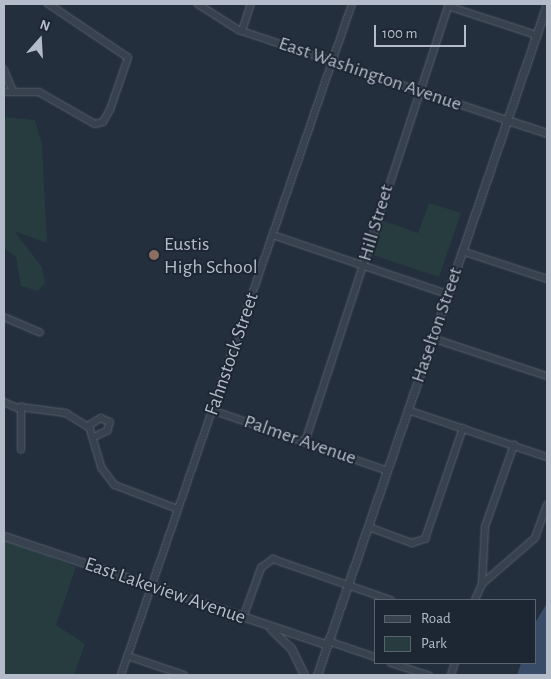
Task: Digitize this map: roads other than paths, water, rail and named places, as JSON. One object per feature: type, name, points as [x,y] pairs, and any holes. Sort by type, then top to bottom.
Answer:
[{"type":"street","points":[[4,92],[14,90],[49,95],[99,124],[110,110],[128,58],[48,4]]},
{"type":"street","name":"East Washington Avenue","points":[[198,4],[242,31],[547,133]]},
{"type":"street","points":[[242,31],[251,4]]},
{"type":"street","name":"Fahnstock Street","points":[[121,675],[352,4]]},
{"type":"street","name":"Haselton Street","points":[[317,675],[547,4]]},
{"type":"street","points":[[448,5],[536,35]]},
{"type":"street","name":"Hill Street","points":[[305,442],[448,5]]},
{"type":"street","points":[[4,69],[14,90]]},
{"type":"street","points":[[273,234],[447,294]]},
{"type":"street","points":[[462,251],[547,279]]},
{"type":"street","points":[[4,316],[40,332]]},
{"type":"street","points":[[432,338],[547,376]]},
{"type":"street","points":[[4,402],[20,409],[66,413],[88,426],[95,437],[102,468],[116,485],[178,509]]},
{"type":"street","points":[[20,409],[21,450]]},
{"type":"street","name":"Palmer Avenue","points":[[212,410],[388,471]]},
{"type":"street","points":[[408,410],[547,457]]},
{"type":"street","points":[[88,426],[101,418],[110,422],[108,431],[95,437]]},
{"type":"street","points":[[368,527],[412,543],[425,539],[463,428]]},
{"type":"street","points":[[475,599],[482,584],[485,527],[514,445]]},
{"type":"street","points":[[482,584],[531,543],[547,505]]},
{"type":"street","name":"East Lakeview Avenue","points":[[4,536],[267,626],[374,658]]},
{"type":"street","points":[[243,618],[256,580],[268,560],[388,599]]},
{"type":"street","points":[[267,626],[291,648],[304,675]]},
{"type":"street","points":[[128,656],[184,675]]},
{"type":"street","points":[[394,664],[429,675]]},
{"type":"water","points":[[547,603],[547,675],[517,675],[521,664],[536,664],[536,621]]},
{"type":"place","name":"Eustis High School","points":[[154,255]]}]
